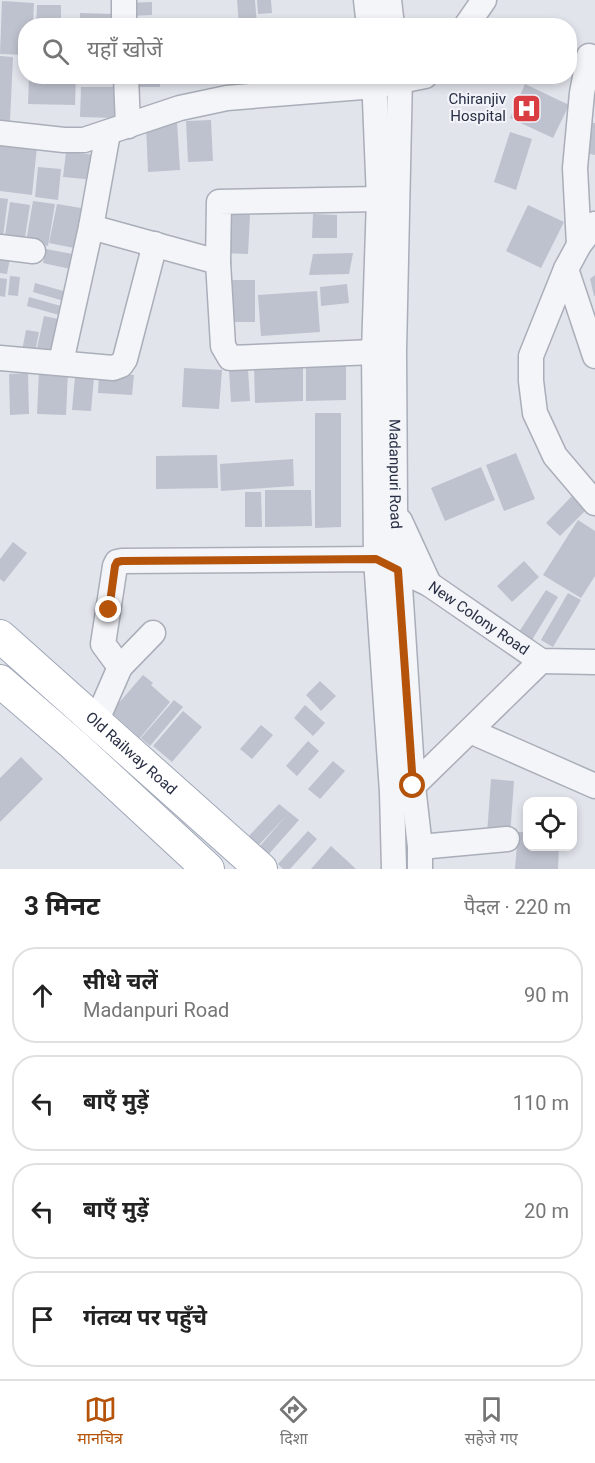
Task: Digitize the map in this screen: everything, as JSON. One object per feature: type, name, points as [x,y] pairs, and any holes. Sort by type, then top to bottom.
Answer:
[{"type":"main road","name":"Old Railway Road","points":[[0,636],[261,869]]},
{"type":"main road","name":"Old Railway Road","points":[[0,681],[74,745],[208,869]]},
{"type":"main road","points":[[74,745],[96,722]]},
{"type":"street","points":[[124,0],[124,18]]},
{"type":"street","points":[[366,0],[368,18]]},
{"type":"street","points":[[389,0],[391,18]]},
{"type":"street","points":[[472,18],[484,0]]},
{"type":"street","points":[[579,245],[575,168],[582,93],[589,56]]},
{"type":"street","points":[[61,362],[91,227],[118,130],[125,84]]},
{"type":"street","points":[[0,133],[84,140],[180,108],[227,98],[349,84]]},
{"type":"street","name":"Madanpuri Road","points":[[375,84],[380,199],[374,352],[376,559],[402,789],[420,858]]},
{"type":"street","name":"Madanpuri Road","points":[[394,869],[402,789],[395,509],[394,351],[400,84]]},
{"type":"street","points":[[374,352],[230,358],[223,346],[218,262],[219,202],[380,199]]},
{"type":"street","points":[[595,224],[579,245],[566,269],[531,357],[531,397],[535,413],[555,456],[595,503]]},
{"type":"street","points":[[91,227],[218,262]]},
{"type":"street","points":[[0,358],[113,368],[123,363],[155,244]]},
{"type":"street","points":[[0,247],[33,251]]},
{"type":"street","points":[[566,269],[595,356]]},
{"type":"street","points":[[395,509],[429,584]]},
{"type":"street","points":[[120,667],[103,644],[117,562],[376,559]]},
{"type":"street","name":"New Colony Road","points":[[376,559],[429,584],[542,661],[595,662]]},
{"type":"street","points":[[96,722],[120,667],[153,633]]},
{"type":"street","points":[[402,789],[470,731],[542,661]]},
{"type":"street","points":[[470,731],[595,786]]},
{"type":"street","points":[[420,858],[507,839]]},
{"type":"building","points":[[237,0],[255,0],[256,18],[238,18]]},
{"type":"building","points":[[257,0],[271,0],[272,13],[258,14]]},
{"type":"building","points":[[2,1],[34,3],[33,18],[18,18],[18,55],[0,54]]},
{"type":"building","points":[[152,2],[152,15],[127,16],[127,3]]},
{"type":"building","points":[[37,5],[61,5],[61,18],[36,18]]},
{"type":"building","points":[[80,13],[113,14],[113,18],[80,18]]},
{"type":"building","points":[[0,56],[13,57],[10,121],[0,120]]},
{"type":"building","points":[[29,84],[76,84],[75,105],[28,104]]},
{"type":"building","points":[[132,84],[160,84],[160,87],[132,87]]},
{"type":"building","points":[[525,84],[569,105],[553,138],[510,118]]},
{"type":"building","points":[[81,87],[118,87],[117,118],[80,117]]},
{"type":"building","points":[[211,120],[213,161],[188,162],[186,121]]},
{"type":"building","points":[[586,121],[595,123],[595,155],[580,152]]},
{"type":"building","points":[[177,122],[180,170],[148,172],[146,124]]},
{"type":"building","points":[[510,132],[532,139],[516,190],[494,182]]},
{"type":"building","points":[[0,143],[37,147],[32,195],[0,191]]},
{"type":"building","points":[[66,152],[97,155],[95,180],[63,177]]},
{"type":"building","points":[[38,167],[61,169],[58,200],[35,197]]},
{"type":"building","points":[[0,198],[8,199],[2,244],[0,244]]},
{"type":"building","points":[[33,201],[55,204],[48,246],[26,242]]},
{"type":"building","points":[[10,202],[30,205],[24,244],[4,242]]},
{"type":"building","points":[[57,204],[87,209],[79,249],[49,243]]},
{"type":"building","points":[[528,205],[564,222],[541,268],[506,251]]},
{"type":"building","points":[[313,214],[337,215],[337,238],[312,238]]},
{"type":"building","points":[[223,215],[250,215],[248,254],[222,253]]},
{"type":"building","points":[[46,249],[78,255],[75,270],[43,263]]},
{"type":"building","points":[[0,251],[11,253],[7,274],[0,273]]},
{"type":"building","points":[[353,253],[349,274],[309,275],[313,254]]},
{"type":"building","points":[[595,275],[595,296],[594,296],[590,279]]},
{"type":"building","points":[[10,276],[20,277],[18,296],[8,295]]},
{"type":"building","points":[[0,278],[7,279],[5,297],[0,296]]},
{"type":"building","points":[[222,280],[255,280],[255,322],[221,322]]},
{"type":"building","points":[[35,283],[67,292],[64,301],[33,292]]},
{"type":"building","points":[[347,284],[349,303],[321,306],[320,287]]},
{"type":"building","points":[[317,291],[320,332],[261,336],[258,295]]},
{"type":"building","points":[[29,297],[61,306],[59,315],[27,306]]},
{"type":"building","points":[[44,316],[58,319],[49,360],[35,357]]},
{"type":"building","points":[[26,330],[39,332],[34,358],[21,356]]},
{"type":"building","points":[[346,363],[346,400],[306,401],[306,364]]},
{"type":"building","points":[[303,365],[303,401],[255,403],[254,367]]},
{"type":"building","points":[[76,366],[95,367],[91,411],[72,410]]},
{"type":"building","points":[[184,368],[222,370],[219,409],[182,407]]},
{"type":"building","points":[[248,369],[250,401],[231,402],[229,370]]},
{"type":"building","points":[[39,370],[68,371],[66,415],[37,414]]},
{"type":"building","points":[[28,373],[29,414],[10,415],[9,374]]},
{"type":"building","points":[[99,373],[134,375],[132,395],[98,393]]},
{"type":"building","points":[[315,413],[341,413],[341,527],[315,528]]},
{"type":"building","points":[[516,453],[535,499],[504,511],[486,465]]},
{"type":"building","points":[[217,455],[218,488],[156,489],[156,456]]},
{"type":"building","points":[[293,459],[294,486],[221,491],[220,464]]},
{"type":"building","points":[[481,467],[495,500],[445,521],[431,488]]},
{"type":"building","points":[[265,490],[311,490],[312,526],[265,527]]},
{"type":"building","points":[[245,492],[261,492],[262,527],[245,527]]},
{"type":"building","points":[[574,494],[588,508],[560,536],[546,523]]},
{"type":"building","points":[[578,520],[595,531],[595,576],[581,598],[543,575]]},
{"type":"building","points":[[13,542],[27,553],[4,582],[0,579],[0,559]]},
{"type":"building","points":[[524,561],[539,577],[512,602],[497,586]]},
{"type":"building","points":[[546,590],[558,597],[532,640],[519,632]]},
{"type":"building","points":[[568,593],[581,600],[553,647],[541,640]]},
{"type":"building","points":[[143,675],[170,702],[140,738],[111,712]]},
{"type":"building","points":[[320,681],[336,696],[321,711],[306,695]]},
{"type":"building","points":[[174,700],[183,707],[150,746],[141,738]]},
{"type":"building","points":[[305,705],[325,723],[313,736],[294,718]]},
{"type":"building","points":[[183,711],[202,727],[172,762],[153,746]]},
{"type":"building","points":[[261,725],[273,735],[252,759],[240,749]]},
{"type":"building","points":[[308,741],[319,751],[297,776],[286,766]]},
{"type":"building","points":[[21,757],[43,779],[0,822],[0,778]]},
{"type":"building","points":[[333,761],[345,771],[320,799],[308,789]]},
{"type":"building","points":[[491,779],[514,781],[510,836],[487,834]]},
{"type":"building","points":[[279,804],[299,820],[268,855],[259,847],[287,815],[256,848],[246,839]]},
{"type":"building","points":[[308,831],[317,839],[290,869],[283,869],[278,864]]},
{"type":"building","points":[[518,832],[523,832],[523,851],[559,851],[558,869],[515,869]]},
{"type":"building","points":[[331,846],[356,869],[311,869]]},
{"type":"place","name":"Chiranjiv Hospital","points":[[527,108]]},
{"type":"route","points":[[109,610],[115,566],[117,562],[122,561],[376,559],[398,570],[413,786]]}]
